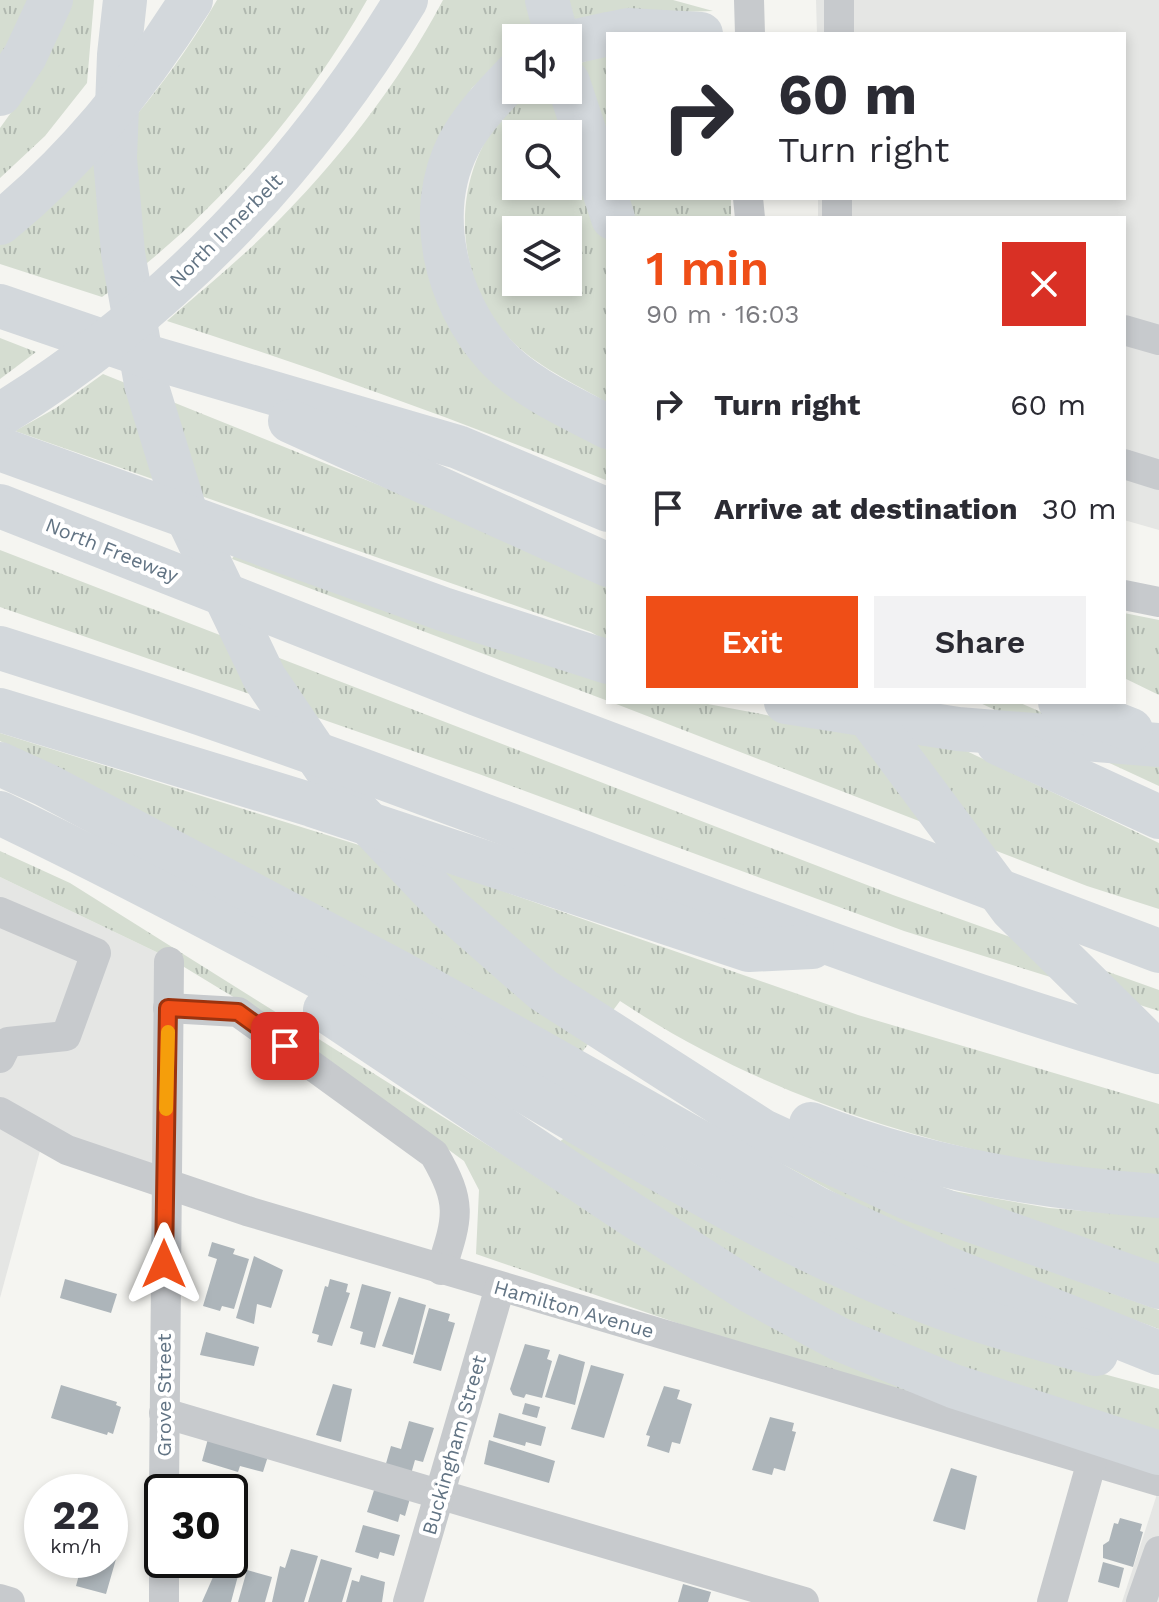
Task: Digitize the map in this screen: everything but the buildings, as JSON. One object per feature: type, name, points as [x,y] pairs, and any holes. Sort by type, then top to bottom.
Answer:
[{"type":"highway","points":[[0,94],[25,56],[51,0]]},
{"type":"highway","points":[[125,0],[119,55],[115,158],[125,268],[150,398],[186,514],[264,677],[350,804],[460,917],[543,990],[763,1131],[908,1198],[1159,1287]]},
{"type":"highway","points":[[0,223],[85,143],[157,53],[191,0]]},
{"type":"highway","name":"North Innerbelt","points":[[3,439],[45,387],[146,310],[238,223],[308,144],[369,60],[406,0]]},
{"type":"highway","points":[[547,0],[553,24]]},
{"type":"highway","points":[[618,32],[664,32]]},
{"type":"highway","points":[[582,40],[606,35]]},
{"type":"highway","points":[[502,88],[479,112],[458,146],[444,192],[442,239],[453,284],[476,328],[496,356],[537,388],[606,426]]},
{"type":"highway","points":[[575,104],[606,197]]},
{"type":"highway","points":[[0,306],[146,356],[458,447],[606,509]]},
{"type":"highway","points":[[146,356],[606,564]]},
{"type":"highway","points":[[3,439],[443,609],[606,661]]},
{"type":"highway","name":"North Freeway","points":[[0,506],[224,595],[1159,951]]},
{"type":"highway","points":[[0,648],[205,713],[834,947],[1159,1053]]},
{"type":"highway","points":[[913,704],[1159,817]]},
{"type":"highway","points":[[1065,704],[1159,744]]},
{"type":"highway","points":[[1116,704],[1159,727]]},
{"type":"highway","points":[[824,705],[1012,909],[1159,1053]]},
{"type":"highway","points":[[824,705],[958,729],[1159,744]]},
{"type":"highway","points":[[0,710],[312,805],[749,950],[834,947]]},
{"type":"highway","points":[[0,764],[46,785],[400,973],[816,1208],[944,1267],[1159,1353]]},
{"type":"highway","points":[[0,813],[124,874],[847,1268],[924,1301],[999,1328],[1101,1355],[1159,1365]]},
{"type":"highway","points":[[124,874],[752,1292],[839,1339],[953,1386],[1159,1453]]},
{"type":"highway","points":[[618,1040],[768,1107],[856,1141],[922,1161],[1006,1179],[1159,1196]]},
{"type":"street","points":[[749,0],[750,32]]},
{"type":"street","points":[[839,0],[839,32]]},
{"type":"street","points":[[1126,331],[1159,340]]},
{"type":"street","points":[[1126,465],[1159,475]]},
{"type":"street","points":[[1126,595],[1159,602]]},
{"type":"street","points":[[0,912],[96,953],[66,1036],[8,1042],[0,1058]]},
{"type":"street","name":"Grove Street","points":[[164,1474],[169,962]]},
{"type":"street","points":[[168,1008],[238,1012],[434,1154],[453,1187],[456,1224],[441,1270]]},
{"type":"street","name":"Hamilton Avenue","points":[[0,1112],[67,1150],[165,1183],[441,1270],[1159,1481]]},
{"type":"street","name":"Buckingham Street","points":[[408,1602],[500,1287]]},
{"type":"street","points":[[164,1413],[440,1492],[804,1602]]},
{"type":"street","points":[[1052,1602],[1092,1461]]},
{"type":"street","points":[[1141,1602],[1159,1551]]},
{"type":"street","points":[[164,1578],[164,1602]]},
{"type":"street","points":[[0,1599],[10,1602]]},
{"type":"shaded area","points":[[816,0],[1159,0],[1159,530],[1126,521],[1126,216],[818,216],[818,200],[1126,200],[1126,32],[817,32]]},
{"type":"shaded area","points":[[0,877],[171,959],[162,1184],[44,1136],[0,1298]]},
{"type":"shaded area","points":[[1159,1488],[1159,1602],[1122,1602]]},
{"type":"green space","points":[[0,0],[33,0],[0,57]]},
{"type":"green space","points":[[72,0],[94,0],[87,83],[45,136],[0,178],[0,128],[25,93]]},
{"type":"green space","points":[[217,0],[367,0],[314,83],[250,163],[179,236],[102,297],[0,264],[0,245],[63,192],[120,133],[172,70]]},
{"type":"green space","points":[[443,0],[673,0],[713,11],[650,13],[582,28],[582,24],[502,24],[502,61],[472,88],[453,117],[428,250],[596,443],[606,449],[606,480],[389,397],[167,321],[232,265],[294,205],[365,122],[407,62]]},
{"type":"green space","points":[[606,55],[606,200],[731,200],[731,216],[606,216],[606,402],[568,381],[517,346],[486,306],[473,274],[466,241],[466,206],[472,173],[485,142],[505,114],[516,104],[582,104],[582,62]]},
{"type":"green space","points":[[0,338],[36,352],[0,379]]},
{"type":"green space","points":[[103,374],[488,529],[606,584],[606,641],[591,632],[15,431],[56,408]]},
{"type":"green space","points":[[0,550],[893,895],[1159,990],[1159,1011],[904,931],[479,774],[0,607]]},
{"type":"green space","points":[[237,551],[606,679],[606,700],[232,559]]},
{"type":"green space","points":[[1126,613],[1159,620],[1159,695],[1126,679]]},
{"type":"green space","points":[[616,704],[708,704],[793,720],[856,704],[868,704],[1159,843],[1159,909],[1087,886]]},
{"type":"green space","points":[[982,704],[1023,704],[1159,763],[1159,786]]},
{"type":"green space","points":[[0,733],[471,880],[858,1015],[1159,1104],[1159,1179],[1002,1156],[852,1114],[756,1076],[709,1053],[620,1001],[577,1059],[155,822],[0,741]]},
{"type":"green space","points":[[0,851],[70,883],[628,1233],[992,1424],[820,1372],[476,1254],[479,1190],[464,1161],[268,1018],[171,959],[0,877]]},
{"type":"green space","points":[[698,1117],[911,1221],[1159,1310],[1159,1329],[929,1245]]},
{"type":"green space","points":[[566,1137],[1000,1346],[1159,1389],[1159,1437],[968,1378],[843,1323],[753,1270],[559,1142]]},
{"type":"green space","points":[[942,1189],[1049,1208],[1159,1217],[1159,1268]]},
{"type":"slow traffic","points":[[166,1109],[168,1032]]},
{"type":"route","points":[[164,1264],[168,1008],[238,1012],[285,1046]]}]
